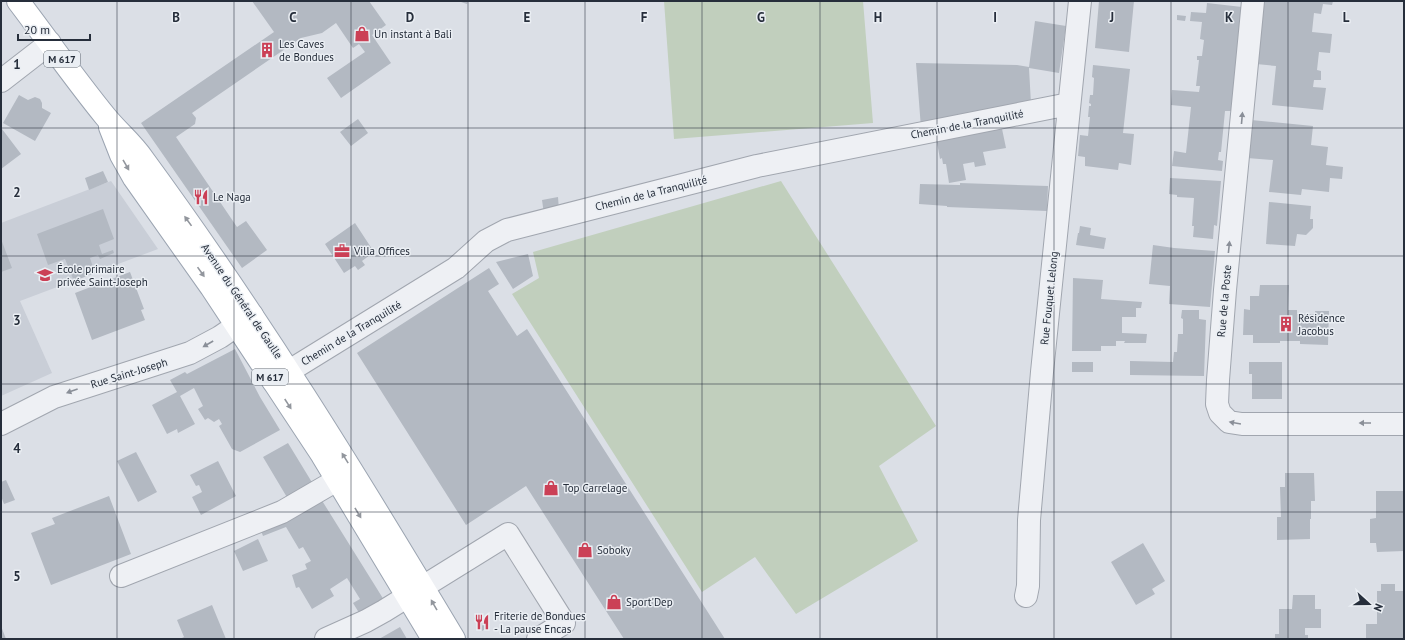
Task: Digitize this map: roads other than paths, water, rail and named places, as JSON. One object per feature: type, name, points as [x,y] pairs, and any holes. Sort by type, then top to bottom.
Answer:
[{"type":"main road","name":"Avenue du Général de Gaulle","points":[[18,1],[105,117],[144,159],[192,227],[244,320],[281,375],[357,479],[416,592],[433,639]]},
{"type":"main road","name":"Avenue du Général de Gaulle","points":[[281,375],[337,480],[416,592],[454,639]]},
{"type":"street","name":"Rue Fouquet Lelong","points":[[1026,596],[1028,586],[1029,520],[1040,388],[1080,1]]},
{"type":"street","name":"Rue de la Poste","points":[[1253,1],[1218,380],[1217,404],[1220,413],[1229,422],[1242,424],[1404,424]]},
{"type":"street","points":[[1,82],[50,43]]},
{"type":"street","name":"Chemin de la Tranquilité","points":[[281,375],[456,268],[486,241],[507,230],[757,166],[1069,104]]},
{"type":"street","name":"Rue Saint-Joseph","points":[[1,424],[54,397],[190,353],[205,346],[244,320]]},
{"type":"street","points":[[121,576],[282,512],[337,480]]},
{"type":"street","points":[[326,639],[366,621],[416,592],[508,534],[564,623],[538,639]]},
{"type":"place","name":"Un instant à Bali","points":[[362,34]]},
{"type":"place","name":"Les Caves de Bondues","points":[[267,50]]},
{"type":"place","name":"Le Naga","points":[[201,197]]},
{"type":"place","name":"Villa Offices","points":[[342,251]]},
{"type":"place","name":"École primaire privée Saint-Joseph","points":[[45,275]]},
{"type":"place","name":"Résidence Jacobus","points":[[1286,324]]},
{"type":"place","name":"Top Carrelage","points":[[551,488]]},
{"type":"place","name":"Soboky","points":[[585,550]]},
{"type":"place","name":"Sport'Dep","points":[[614,602]]},
{"type":"place","name":"Friterie de Bondues - La pause Encas","points":[[482,622]]}]
